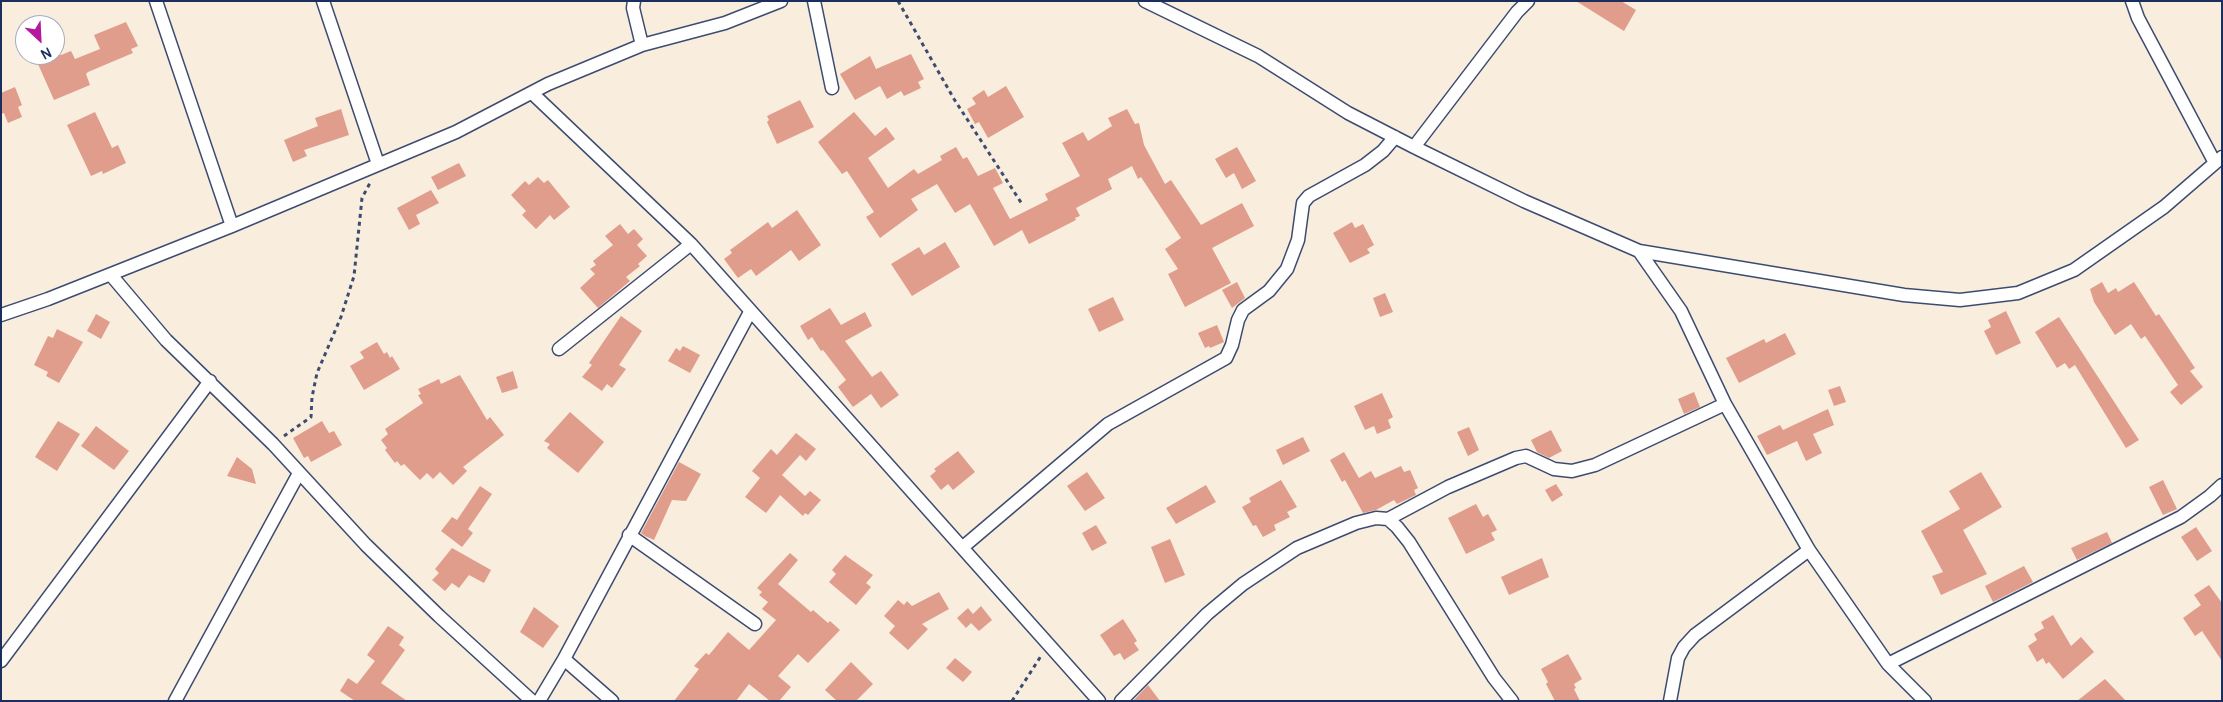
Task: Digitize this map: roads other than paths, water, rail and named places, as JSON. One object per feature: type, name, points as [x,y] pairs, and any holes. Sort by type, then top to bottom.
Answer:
[{"type":"street","points":[[156,1],[232,226]]},
{"type":"street","points":[[324,1],[378,164]]},
{"type":"street","points":[[634,1],[642,45]]},
{"type":"street","points":[[1,315],[111,275],[456,132],[548,84],[642,45],[725,23],[781,1]]},
{"type":"street","points":[[814,1],[832,88]]},
{"type":"street","points":[[1145,1],[1159,5],[1258,56],[1348,113],[1414,147],[1524,201],[1639,251],[1904,295],[1960,300],[2018,293],[2074,270],[2164,207],[2218,160],[2142,27],[2132,1]]},
{"type":"street","points":[[1414,147],[1517,12],[1528,1]]},
{"type":"street","points":[[532,94],[691,244],[1099,701]]},
{"type":"street","points":[[963,547],[1047,473],[1108,424],[1226,358],[1232,345],[1238,320],[1244,310],[1269,291],[1287,269],[1298,240],[1302,203],[1309,196],[1365,165],[1383,151],[1395,137]]},
{"type":"street","points":[[559,349],[691,244]]},
{"type":"street","points":[[1639,251],[1681,311],[1725,404],[1810,550],[1888,664],[1925,701]]},
{"type":"street","points":[[111,275],[166,340],[273,444],[366,545],[439,616],[532,701]]},
{"type":"street","points":[[538,701],[564,659],[750,312]]},
{"type":"street","points":[[1,661],[210,381]]},
{"type":"street","points":[[1121,701],[1207,614],[1264,570],[1297,548],[1349,526],[1376,518],[1388,519],[1448,487],[1516,458],[1526,456],[1554,468],[1572,471],[1595,465],[1725,404]]},
{"type":"street","points":[[176,701],[299,473]]},
{"type":"street","points":[[1888,664],[2181,517],[2222,485]]},
{"type":"street","points":[[1388,519],[1397,526],[1409,542],[1494,678],[1512,701]]},
{"type":"street","points":[[630,535],[755,624]]},
{"type":"street","points":[[1670,701],[1678,658],[1690,641],[1810,550]]},
{"type":"street","points":[[564,659],[612,701]]}]
